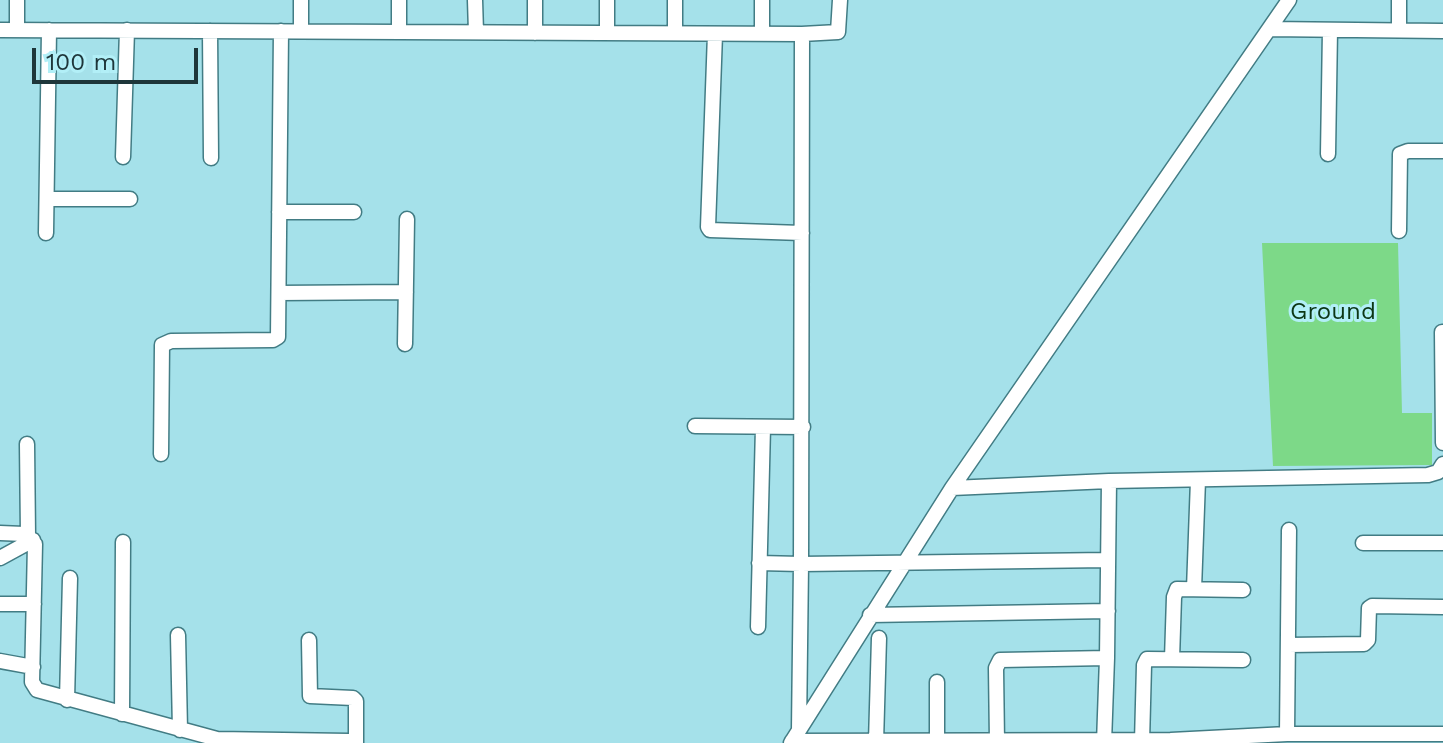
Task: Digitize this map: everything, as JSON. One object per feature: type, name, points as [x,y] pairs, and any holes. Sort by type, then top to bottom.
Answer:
[{"type":"street","points":[[17,0],[17,30]]},
{"type":"street","points":[[301,0],[301,30]]},
{"type":"street","points":[[399,0],[399,31]]},
{"type":"street","points":[[475,0],[476,32]]},
{"type":"street","points":[[535,0],[535,33]]},
{"type":"street","points":[[607,0],[607,33]]},
{"type":"street","points":[[675,0],[675,33]]},
{"type":"street","points":[[762,0],[762,34]]},
{"type":"street","points":[[0,30],[802,34],[838,32],[840,0]]},
{"type":"street","points":[[794,739],[952,488],[1289,0]]},
{"type":"street","points":[[1399,0],[1399,30]]},
{"type":"street","points":[[1269,29],[1443,31]]},
{"type":"street","points":[[46,233],[49,30]]},
{"type":"street","points":[[123,157],[127,30]]},
{"type":"street","points":[[1328,154],[1330,30]]},
{"type":"street","points":[[210,31],[211,158]]},
{"type":"street","points":[[161,454],[162,345],[171,341],[276,339],[281,31]]},
{"type":"street","points":[[715,34],[708,227],[710,230],[802,233]]},
{"type":"street","points":[[794,739],[803,427],[802,34]]},
{"type":"street","points":[[1399,231],[1400,154],[1408,151],[1443,151]]},
{"type":"street","points":[[47,199],[130,199]]},
{"type":"street","points":[[279,212],[354,212]]},
{"type":"street","points":[[405,344],[407,219]]},
{"type":"street","points":[[279,293],[406,292]]},
{"type":"street","points":[[1442,332],[1443,443]]},
{"type":"street","points":[[695,426],[803,427]]},
{"type":"street","points":[[758,627],[763,427]]},
{"type":"street","points":[[27,444],[34,687],[42,693],[180,730],[230,740],[356,743],[356,701],[353,698],[310,696],[309,640]]},
{"type":"street","points":[[952,488],[1109,481],[1428,475],[1438,472],[1443,464]]},
{"type":"street","points":[[1194,589],[1198,480]]},
{"type":"street","points":[[1104,743],[1109,481]]},
{"type":"street","points":[[1287,734],[1289,530]]},
{"type":"street","points":[[0,533],[30,538]]},
{"type":"street","points":[[0,558],[30,538]]},
{"type":"street","points":[[122,714],[123,542]]},
{"type":"street","points":[[1363,543],[1443,543]]},
{"type":"street","points":[[759,563],[1107,560]]},
{"type":"street","points":[[67,700],[70,578]]},
{"type":"street","points":[[1172,659],[1177,589],[1243,590]]},
{"type":"street","points":[[0,604],[34,604]]},
{"type":"street","points":[[1288,645],[1364,644],[1368,640],[1369,608],[1372,606],[1443,607]]},
{"type":"street","points":[[870,615],[1108,611]]},
{"type":"street","points":[[178,635],[180,730]]},
{"type":"street","points":[[876,742],[879,638]]},
{"type":"street","points":[[997,742],[996,668],[1000,660],[1107,658]]},
{"type":"street","points":[[1142,742],[1145,662],[1150,658],[1243,660]]},
{"type":"street","points":[[0,661],[33,667]]},
{"type":"street","points":[[928,742],[937,682]]},
{"type":"street","points":[[794,739],[1104,743],[1230,740],[1287,734],[1330,738],[1443,734]]},
{"type":"green space","name":"Ground","points":[[1262,243],[1398,243],[1402,413],[1432,413],[1432,465],[1273,466]]}]
